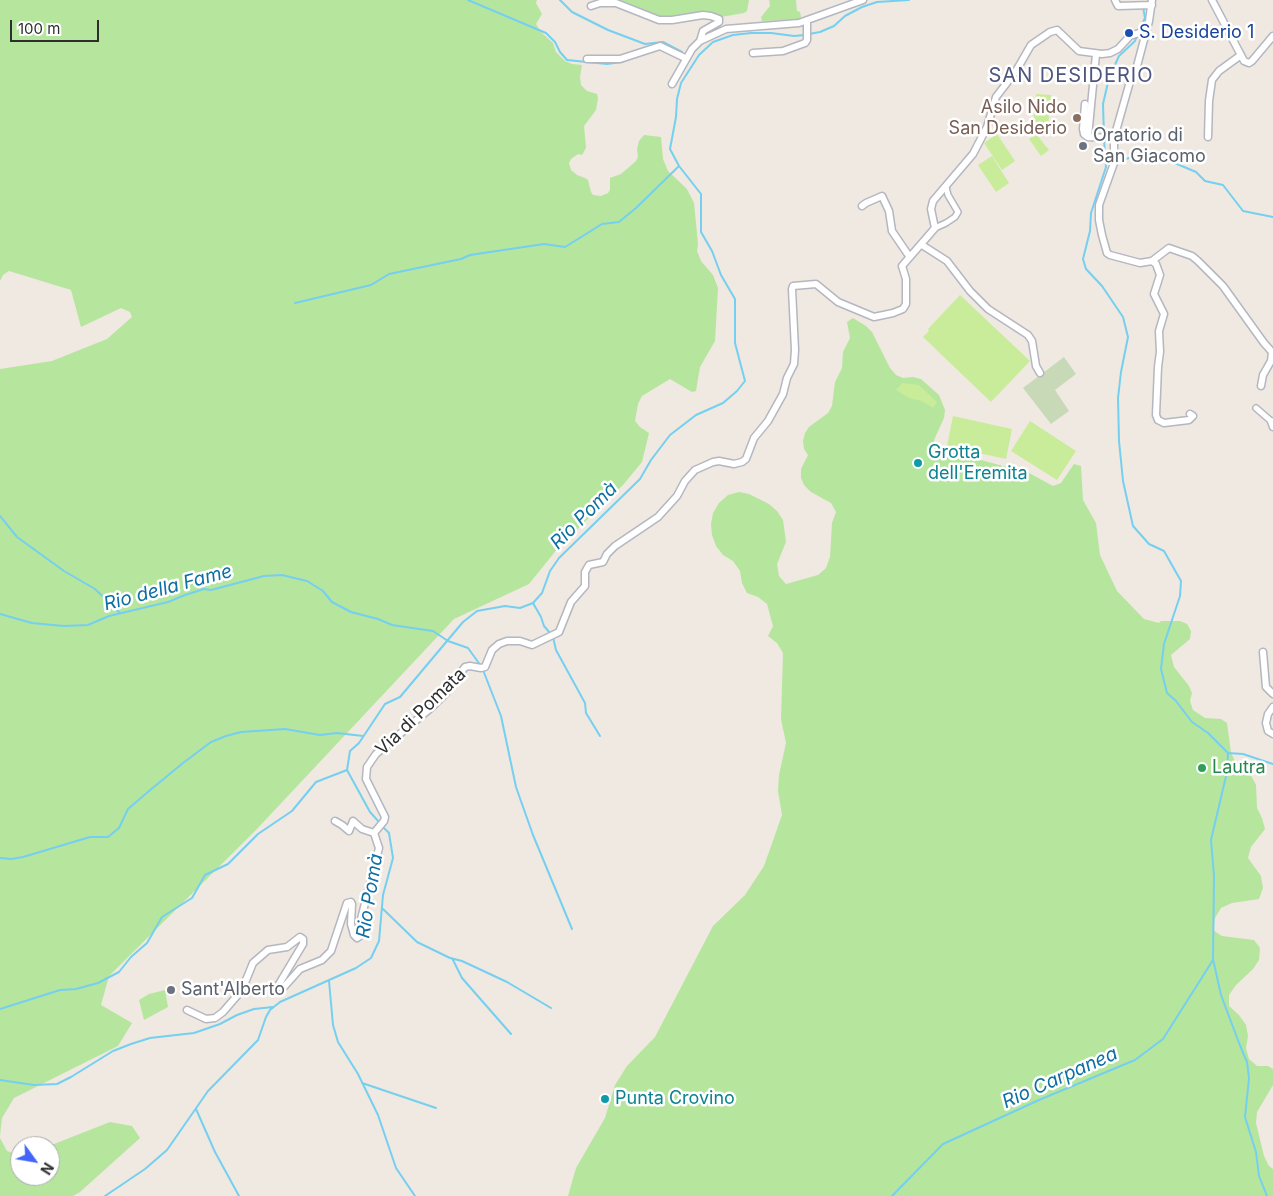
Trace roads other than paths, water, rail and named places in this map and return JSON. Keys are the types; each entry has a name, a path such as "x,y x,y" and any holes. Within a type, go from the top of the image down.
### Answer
{"street":[{"path":"672,84 685,58 700,42 732,27 787,25 863,0"},
{"path":"1115,0 1118,6 1144,3 1137,66 1111,138 1115,161 1098,205 1099,220 1108,254 1140,263 1152,261 1169,248 1193,257 1223,286 1272,352 1271,361 1263,375 1261,386"},
{"path":"1215,1 1244,61 1249,63 1273,36"},
{"path":"591,6 600,3 620,4 645,16 659,20 703,15 719,19 719,22 703,32 700,42"},
{"path":"753,53 785,50 804,44 807,40 807,20"},
{"path":"935,228 931,209 933,201 973,154 987,127 996,97 1011,78 1033,43 1050,32 1057,30 1076,49 1082,52 1106,54 1114,51 1128,37 1141,32"},
{"path":"587,59 620,59 658,46 663,46 685,58"},
{"path":"1088,136 1096,54"},
{"path":"1208,137 1209,101 1212,80 1219,71 1241,56"},
{"path":"1085,104 1082,129 1084,134 1099,138 1111,138"},
{"path":"862,206 882,196 889,211 892,231 909,256 922,245 935,228 950,220 958,212 948,195 946,187"},
{"path":"922,245 947,261 970,291 988,309 1030,337 1036,366 1040,373"},
{"name":"Via di Pomata","path":"376,831 384,822 385,814 366,779 367,767 376,754 445,694 465,667 485,667 492,650 499,644 507,641 520,641 532,645 557,633 561,629 571,602 585,586 585,572 589,565 604,562 607,554 615,546 658,517 678,496 694,470 713,462 719,461 734,464 746,459 754,438 768,421 783,394 787,378 794,364 793,287 798,284 816,284 838,302 877,318 898,311 905,306 906,279 902,266 909,256"},
{"path":"1152,261 1156,264 1160,277 1154,294 1164,314 1159,331 1160,352 1156,415 1158,420 1164,423 1189,420 1193,416 1190,414"},
{"path":"1256,408 1272,424"},
{"path":"1263,652 1266,687 1273,694"},
{"path":"1273,707 1266,722 1268,731 1273,734"},
{"path":"187,1010 206,1019 215,1018 223,1012 242,990 251,967 256,961 268,950 287,947 297,937 301,937 303,944 279,984 283,988 300,969 322,960 331,951 347,903 351,902 352,904 351,924 354,935 357,938 360,936 361,920 379,848 376,831 362,829 352,821 349,831 342,824 335,821"}],"waterway":[{"path":"468,0 546,33 555,42 567,60 607,64 629,59"},
{"path":"560,0 572,12 608,30 645,44 663,42 682,52"},
{"name":"Rio Pomà","path":"809,34 834,26 845,16 862,7 877,2 909,0"},
{"path":"1139,31 1145,18 1143,7"},
{"name":"Rio Pomà","path":"379,822 370,812 347,770 350,751 359,743 385,704 400,697 463,622 477,611 505,606 520,608 533,603 542,593 550,571 559,558 640,479 651,460 670,435 696,415 723,403 745,381 735,343 735,299 721,275 712,251 701,232 701,194 679,166 670,149 676,117 677,99 681,83 699,55 713,42 733,35 751,33 805,35"},
{"path":"1104,136 1103,104 1109,78 1119,56 1135,41 1137,36"},
{"path":"1104,140 1106,167 1091,213 1090,231 1083,259 1086,269 1102,286 1123,317 1128,337 1118,398 1119,441 1123,481 1133,526 1149,544 1164,551 1181,581 1180,596 1164,644 1161,669 1167,693 1176,701 1192,722 1208,733 1228,753 1227,772 1211,840 1214,876 1213,959 1221,995 1247,1062 1249,1078 1245,1117 1256,1152 1259,1176 1267,1196"},
{"path":"1117,161 1142,155 1158,156 1196,172 1205,181 1223,185 1243,211 1273,217"},
{"path":"295,303 371,285 389,274 461,259 470,255 544,244 565,247 602,224 619,222 679,166"},
{"path":"0,516 17,537 64,571 95,589 120,613"},
{"name":"Rio della Fame","path":"0,614 32,623 64,626 88,625 109,616 168,602 204,589 211,590 264,576 282,575 307,581 323,591 332,602 351,612 392,625 433,631 448,641 468,648 481,666"},
{"path":"533,603 544,626 550,633"},
{"path":"553,637 556,650 585,703 586,713 600,736"},
{"path":"483,670 501,716 516,787 533,835 572,929"},
{"path":"0,858 23,857 90,837 108,837 119,828 128,809 149,791 211,742 226,736 241,732 285,729 320,735 337,733 363,736"},
{"path":"1228,753 1243,754 1273,764"},
{"path":"0,1009 60,990 76,989 98,983 119,972 131,957 147,943 162,917 192,898 205,875 228,864 258,834 292,811 316,782 347,770"},
{"name":"Rio Pomà","path":"105,1196 145,1169 167,1150 208,1091 258,1040 270,1010 280,1002 356,968 371,958 379,941 383,895 393,858 389,833 382,826"},
{"path":"383,909 417,942 507,982 551,1008"},
{"path":"452,958 462,978 511,1034"},
{"name":"Rio Carpanea","path":"892,1196 943,1144 1039,1100 1135,1060 1163,1039 1213,960"},
{"path":"329,981 333,1025 338,1042 358,1074 378,1115 396,1168 415,1196"},
{"path":"0,1080 34,1085 57,1084 113,1051 131,1044 150,1038 194,1033 254,1009 273,1007"},
{"path":"362,1083 436,1108"},
{"path":"196,1109 215,1152 239,1196"}],"place":[{"name":"S. Desiderio 1","path":"1129,33"},
{"name":"Asilo Nido San Desiderio","path":"1077,118"},
{"name":"Oratorio di San Giacomo","path":"1083,146"},
{"name":"Grotta dell'Eremita","path":"918,463"},
{"name":"Lautra","path":"1202,768"},
{"name":"Sant'Alberto","path":"171,990"},
{"name":"Punta Crovino","path":"605,1099"}],"district":[{"name":"SAN DESIDERIO","path":"1071,76"}]}
